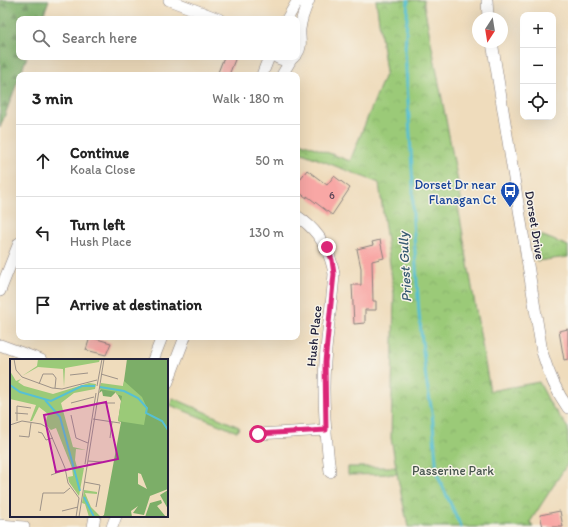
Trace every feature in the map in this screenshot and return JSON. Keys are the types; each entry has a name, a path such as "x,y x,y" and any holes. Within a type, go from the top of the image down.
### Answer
{"street":[{"path":"169,0 211,16"},
{"path":"289,16 298,0"},
{"path":"300,30 309,0"},
{"path":"487,0 488,12"},
{"name":"Dorset Drive","path":"493,48 542,352 550,377 560,397 568,408"},
{"path":"263,72 268,60"},
{"path":"284,72 292,60"},
{"name":"Hush Place","path":"300,219 320,237 327,247 332,260 334,274 325,362 326,430 330,472"},
{"path":"0,291 16,251"},
{"path":"153,359 161,340"},
{"path":"168,381 184,340"},
{"path":"0,344 38,359"},
{"path":"258,434 326,430"},
{"path":"93,527 95,517"},
{"path":"112,527 116,517"},
{"path":"0,525 24,527"}],"green space":[{"path":"0,0 49,0 43,16 16,16 16,60 26,60 21,72 16,72 16,86 0,128"},
{"name":"Passerine Park","path":"376,0 424,0 462,203 458,206 490,391 539,382 551,405 568,428 568,463 530,522 533,527 408,527 391,438 394,294 379,183 300,152 300,142 350,161 386,72"},
{"path":"531,231 568,246 568,257 537,261"},
{"path":"173,398 239,427 237,432 170,405"},
{"path":"348,467 396,467 397,474 348,475"}],"building":[{"path":"223,60 235,60 230,72 218,72"},
{"path":"307,170 327,185 334,176 350,188 332,215 307,196 307,198 300,193 300,179"},
{"path":"380,240 384,258 372,261 373,301 376,301 376,310 365,310 365,323 354,324 352,285 361,285 361,268 357,249 373,245 372,242"},
{"path":"568,329 568,359 564,360 559,331"},
{"path":"89,340 100,340 111,343 106,355 86,350"},
{"path":"560,511 563,527 543,527 540,515"}],"waterway":[{"name":"Priest Gully","path":"408,0 405,51 419,313 426,379 432,412 437,474 461,527"}],"place":[{"name":"Dorset Dr near Flanagan Ct","path":"510,208"}],"route":[{"path":"258,434 326,430 324,380 334,274 332,260 327,247"}]}
